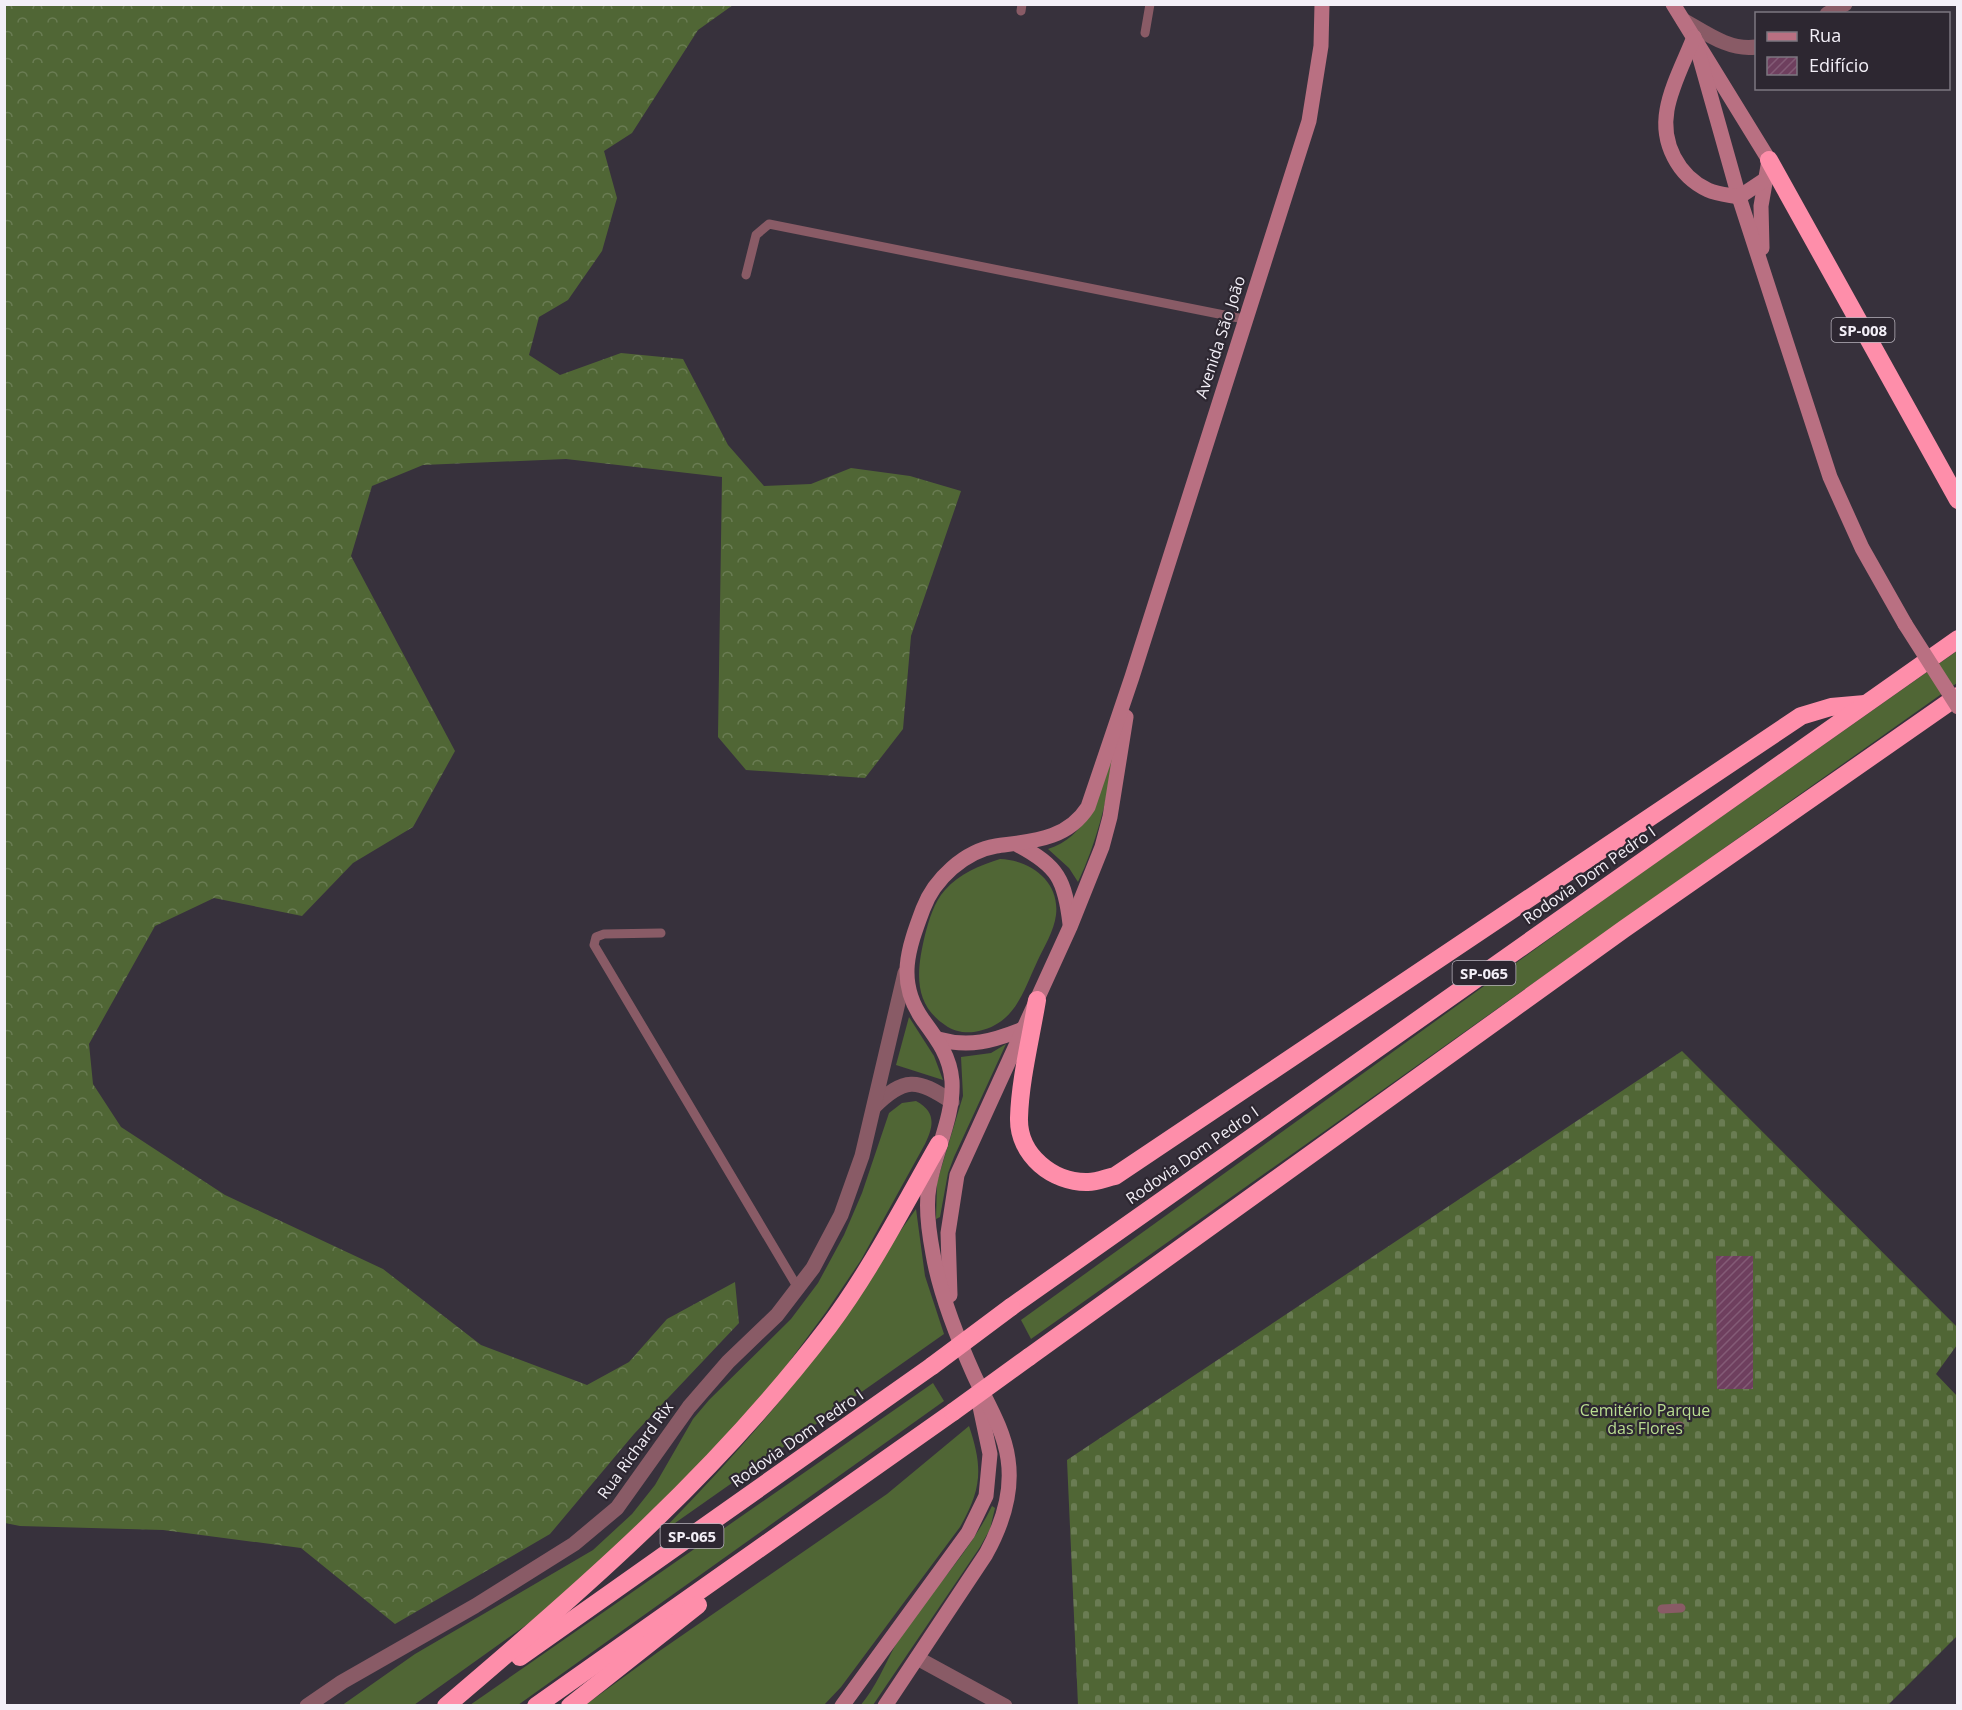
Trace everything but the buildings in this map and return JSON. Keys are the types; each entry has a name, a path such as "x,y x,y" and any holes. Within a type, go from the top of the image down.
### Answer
{"highway":[{"name":"SP-008","path":"1768,160 1958,500"},
{"name":"Rodovia Dom Pedro I","path":"451,1706 932,1366 1011,1307 1958,639"},
{"name":"SP-065","path":"536,1706 953,1412 1624,929 1958,696"},
{"path":"1037,1000 1019,1120 1026,1147 1042,1167 1063,1180 1089,1183 1115,1176 1802,716 1831,707 1867,704"},
{"path":"446,1706 635,1541 707,1470 768,1403 830,1324 886,1238 939,1144"},
{"path":"570,1706 872,1468"}],"main road":[{"name":"Avenida São João","path":"1132,677 1244,319 1309,121 1321,46 1322,4"},
{"name":"SP-008","path":"1673,4 1768,160"},
{"name":"SP-008","path":"1694,37 1739,196 1830,477 1862,548 1905,624 1958,707"},
{"path":"1694,37 1667,108 1665,130 1671,152 1683,171 1710,191 1739,196 1763,181"},
{"path":"1762,269 1763,181 1768,160"},
{"path":"885,1706 997,1534 1009,1484 1008,1457 1001,1432 969,1365 939,1278 928,1220 928,1188 952,1102 950,1068 938,1039 912,1001 905,973 924,907 941,879 954,867 980,851 995,846 1018,845 1054,836 1080,819 1088,807 1132,677"},
{"path":"952,1319 948,1233 957,1175 1070,927 1102,847 1110,817 1132,677"},
{"path":"1018,845 1041,857 1061,879 1066,894 1070,927"},
{"path":"938,1039 957,1045 974,1045 1023,1029"},
{"path":"842,1706 968,1533 986,1496 990,1454 969,1365"}],"street":[{"path":"1831,12 1845,4"},
{"path":"1683,20 1725,43 1743,49 1755,47"},
{"name":"Rua Richard Rix","path":"307,1706 342,1682 476,1606 574,1544 617,1508 689,1407 728,1362 777,1315 813,1269 841,1215 862,1156 905,973"},
{"path":"874,1107 893,1089 911,1083 928,1086 952,1102"},
{"path":"917,1658 1005,1706"}],"lane":[{"path":"1145,33 1150,4"},
{"path":"746,275 756,235 769,224 1244,319"},
{"path":"661,933 604,934 596,937 594,945 798,1288"},
{"path":"1660,1429 1680,1426"},
{"path":"1662,1608 1681,1608"}],"green space":[{"path":"5,4 733,5 698,30 632,133 604,151 617,198 602,251 568,300 539,317 529,355 560,375 621,353 683,359 728,445 764,486 811,484 851,468 910,476 961,491 911,636 903,729 865,778 746,770 718,737 722,477 566,459 423,465 372,486 351,556 455,751 413,827 353,863 302,916 214,898 155,926 89,1044 93,1084 121,1127 225,1195 383,1269 481,1345 587,1385 629,1362 667,1319 735,1282 739,1323 634,1434 550,1534 395,1624 301,1548 163,1530 20,1526 5,1523"},
{"path":"1957,651 1957,683 1031,1339 1021,1320 1620,888"},
{"path":"1121,723 1100,823 1078,882 1069,868 1048,849 1065,841 1079,829 1090,814 1105,778"},
{"path":"1000,859 1022,863 1041,875 1053,892 1056,903 1055,921 1022,995 1009,1014 991,1027 979,1031 957,1031 934,1016 922,996 919,973 925,935 935,906 951,884 970,871"},
{"path":"909,1017 934,1056 943,1080 896,1065"},
{"path":"1006,1044 954,1157 948,1173 940,1217 936,1219 937,1182 963,1096 961,1057 991,1053"},
{"name":"Cemitério Parque das Flores","path":"1682,1051 1957,1327 1957,1345 1936,1374 1957,1396 1957,1636 1888,1705 1078,1705 1067,1460"},
{"path":"916,1101 930,1114 930,1131 925,1144 861,1260 826,1312 752,1412 564,1598 414,1705 341,1706 415,1654 593,1550 632,1514 655,1485 693,1419 709,1400 791,1319 818,1283 844,1235 862,1193 889,1113 902,1103"},
{"path":"916,1209 925,1276 944,1334 658,1535 785,1395 823,1345"},
{"path":"933,1383 944,1401 518,1705 470,1705"},
{"path":"969,1426 977,1454 978,1478 973,1501 960,1527 841,1687 824,1705 584,1706 658,1652 887,1494"},
{"path":"992,1506 995,1508 990,1529 980,1547 873,1705 860,1706 906,1628 970,1543"}]}
